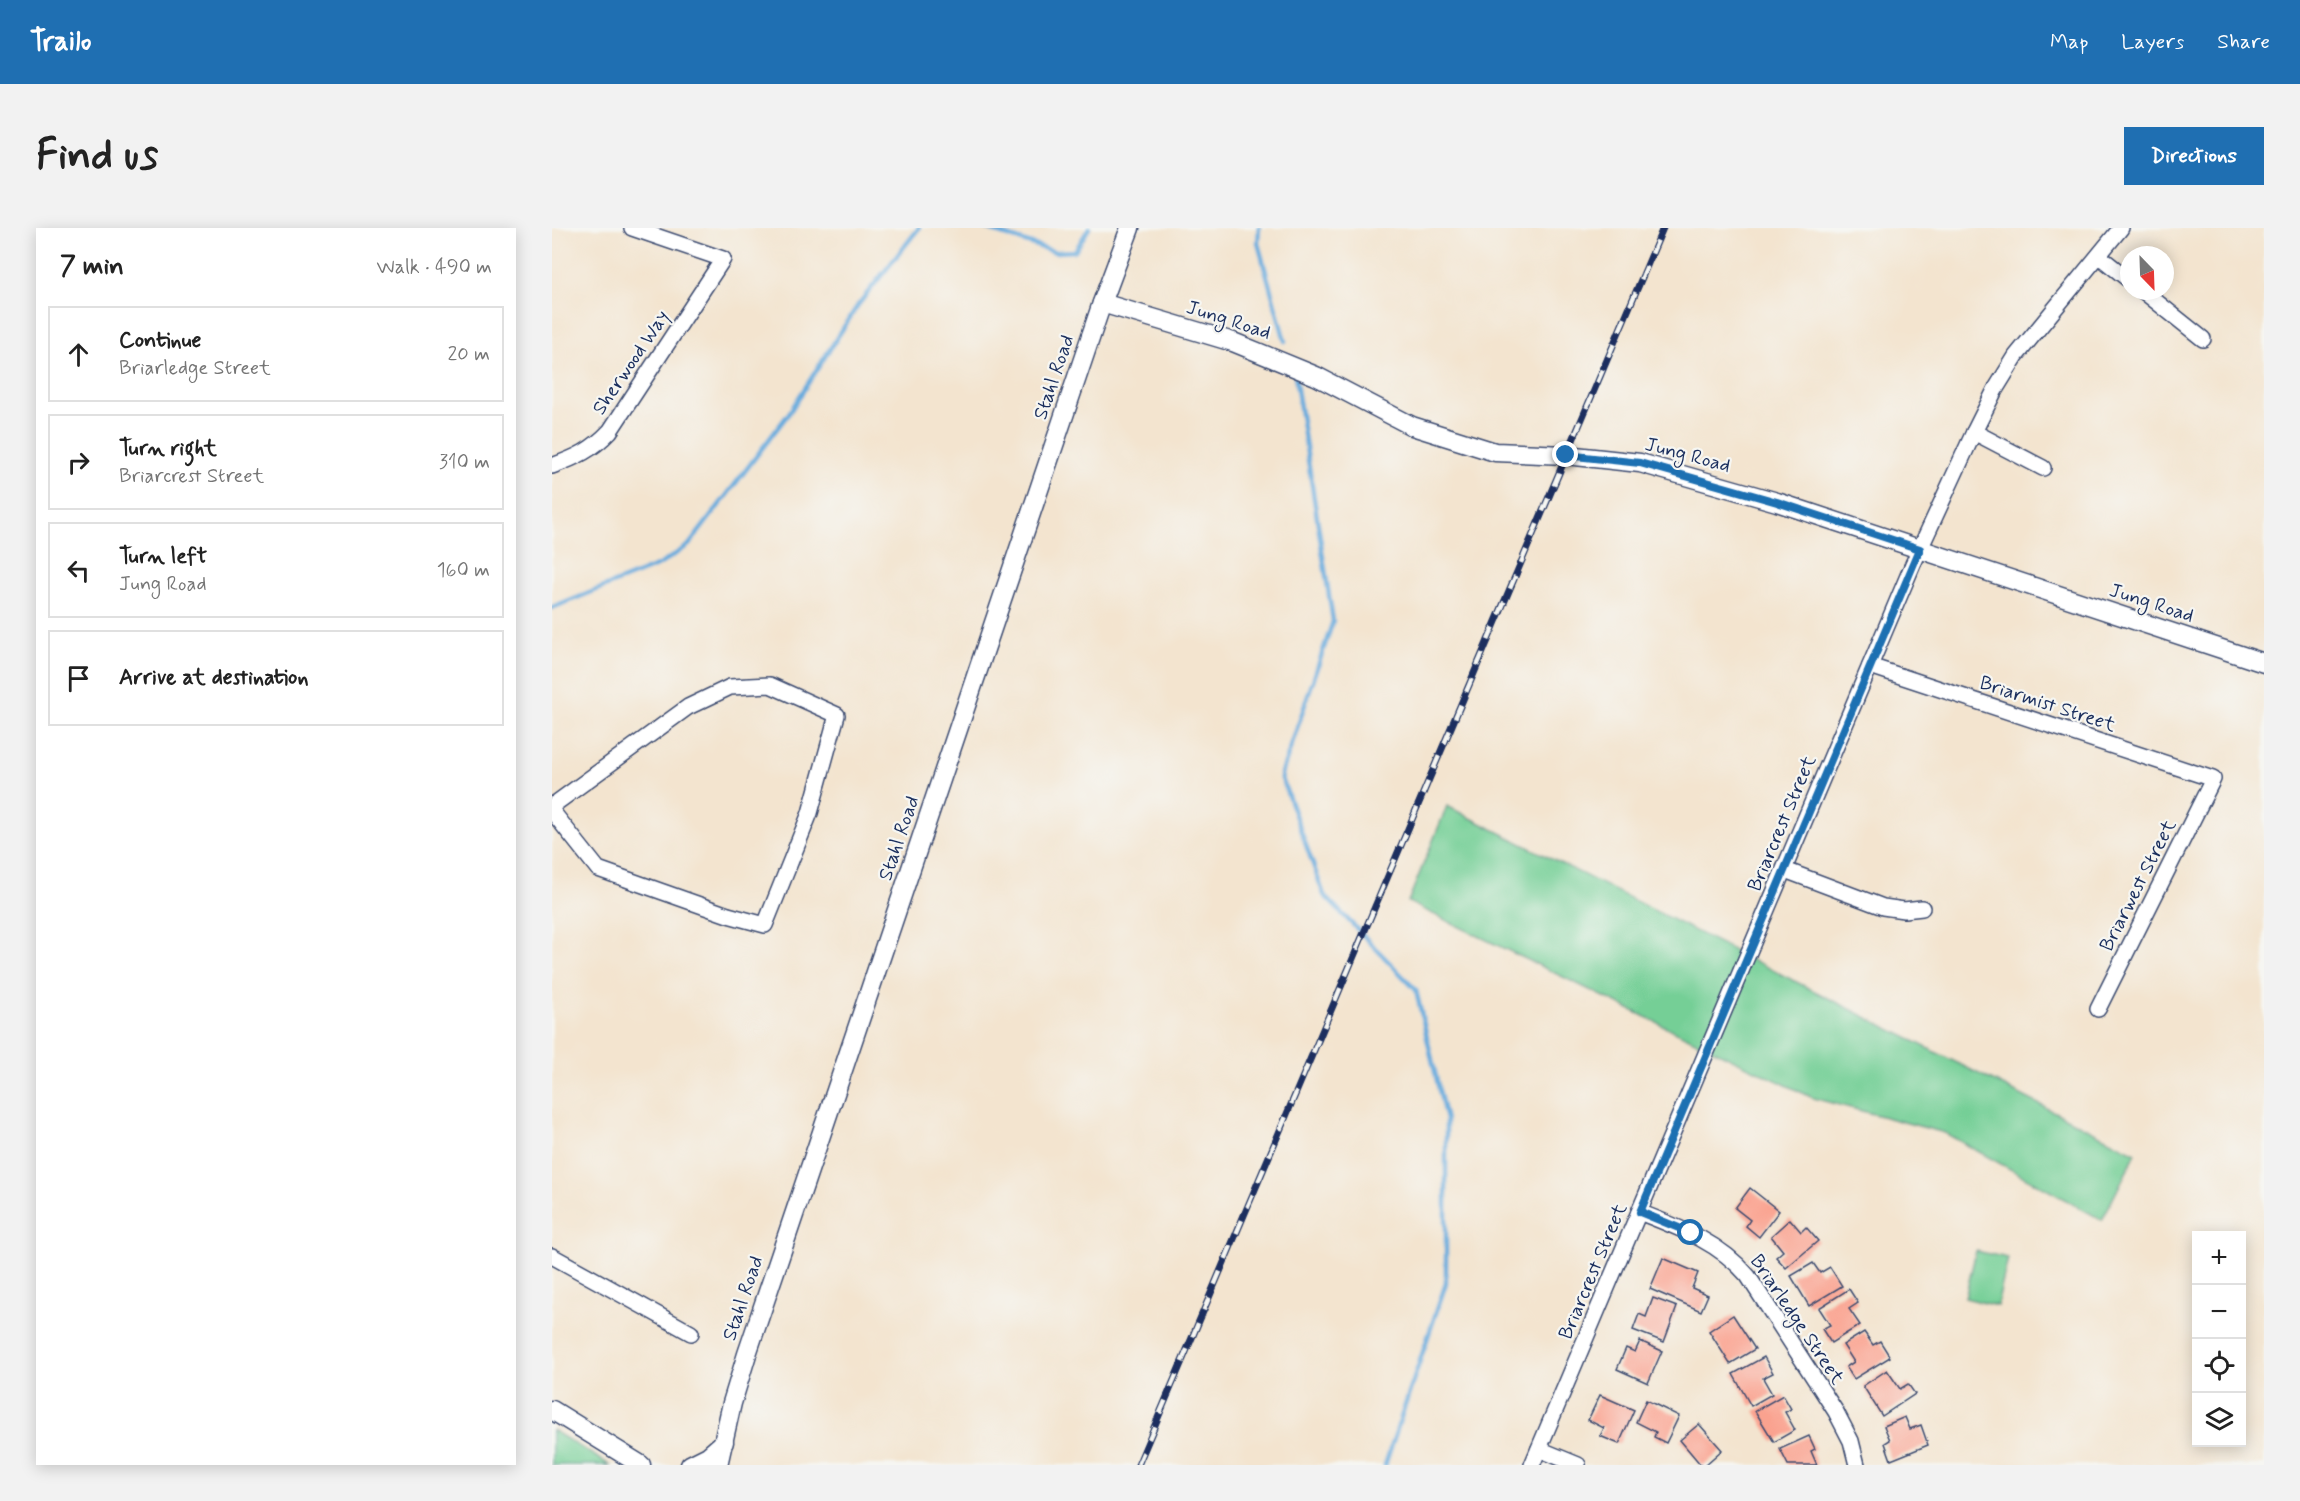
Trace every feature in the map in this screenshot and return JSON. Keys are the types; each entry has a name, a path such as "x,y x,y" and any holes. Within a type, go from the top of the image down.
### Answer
{"street":[{"name":"Sherwood Way","path":"552,466 584,454 610,431 723,259 633,228"},
{"name":"Stahl Road","path":"722,1455 747,1354 1102,303 1130,228"},
{"name":"Briarcrest Street","path":"1532,1465 1920,549 1974,432 1995,390 2016,356 2121,228"},
{"path":"2098,256 2120,273"},
{"path":"2154,300 2203,339"},
{"name":"Jung Road","path":"1102,303 1233,342 1316,376 1413,426 1495,452 1566,455 1640,463 1770,500 2264,663"},
{"path":"1974,432 2043,468"},
{"name":"Briarmist Street","path":"1870,666 2213,779"},
{"path":"552,806 688,707 730,687 770,685 837,716 810,813 765,925 728,915 598,869 552,811"},
{"name":"Briarwest Street","path":"2098,1009 2213,779"},
{"path":"1785,870 1883,907 1904,910 1922,908"},
{"name":"Briarledge Street","path":"1640,1212 1716,1246 1739,1265 1836,1412 1851,1441 1857,1465"},
{"path":"552,1256 691,1333"},
{"path":"552,1410 641,1465"},
{"path":"1539,1449 1578,1465"},
{"path":"690,1465 708,1456 722,1455"}],"green space":[{"path":"1447,806 2136,1153 2102,1220 1945,1133 1813,1098 1408,902"},
{"path":"1976,1251 2008,1258 1997,1306 1965,1298"},
{"path":"552,1430 610,1465 552,1465"}],"building":[{"path":"1750,1188 1779,1211 1759,1237 1746,1226 1750,1220 1735,1208"},
{"path":"1790,1219 1801,1232 1806,1227 1818,1241 1786,1268 1776,1257 1783,1251 1771,1236"},
{"path":"1663,1258 1698,1273 1692,1288 1708,1295 1701,1311 1650,1289"},
{"path":"1813,1263 1820,1273 1830,1267 1842,1286 1809,1306 1791,1276"},
{"path":"1849,1289 1858,1303 1849,1309 1860,1325 1831,1343 1822,1329 1830,1325 1819,1308"},
{"path":"1653,1298 1677,1307 1664,1342 1633,1330 1639,1314 1646,1317"},
{"path":"1733,1315 1755,1349 1730,1364 1709,1331"},
{"path":"1864,1332 1873,1345 1880,1341 1890,1357 1854,1379 1846,1367 1854,1362 1843,1345"},
{"path":"1640,1341 1662,1351 1648,1383 1617,1369 1626,1348 1635,1352"},
{"path":"1764,1357 1773,1373 1763,1378 1772,1394 1751,1406 1733,1374"},
{"path":"1887,1370 1900,1389 1908,1384 1915,1394 1882,1416 1863,1386"},
{"path":"1600,1395 1634,1410 1619,1444 1600,1436 1604,1428 1588,1420"},
{"path":"1783,1395 1791,1409 1785,1412 1795,1430 1774,1442 1755,1411"},
{"path":"1646,1400 1679,1416 1666,1443 1654,1437 1656,1432 1636,1422"},
{"path":"1905,1417 1910,1429 1921,1425 1928,1445 1891,1460 1885,1443 1890,1440 1884,1426"},
{"path":"1699,1424 1722,1450 1705,1465 1701,1465 1680,1440"},
{"path":"1809,1436 1815,1449 1811,1451 1817,1465 1788,1465 1780,1449"}],"waterway":[{"path":"552,608 659,565 689,545 789,413 858,305 919,228"},
{"path":"984,228 1055,252 1075,251 1089,228"},
{"path":"1259,228 1258,243 1285,341"},
{"path":"1295,376 1333,621 1281,776 1324,895 1416,990 1446,1120 1446,1283 1385,1465"}],"railway":[{"path":"1138,1465 1663,228"}],"route":[{"path":"1566,455 1640,463 1777,502 1920,549 1640,1212 1691,1233"}]}
